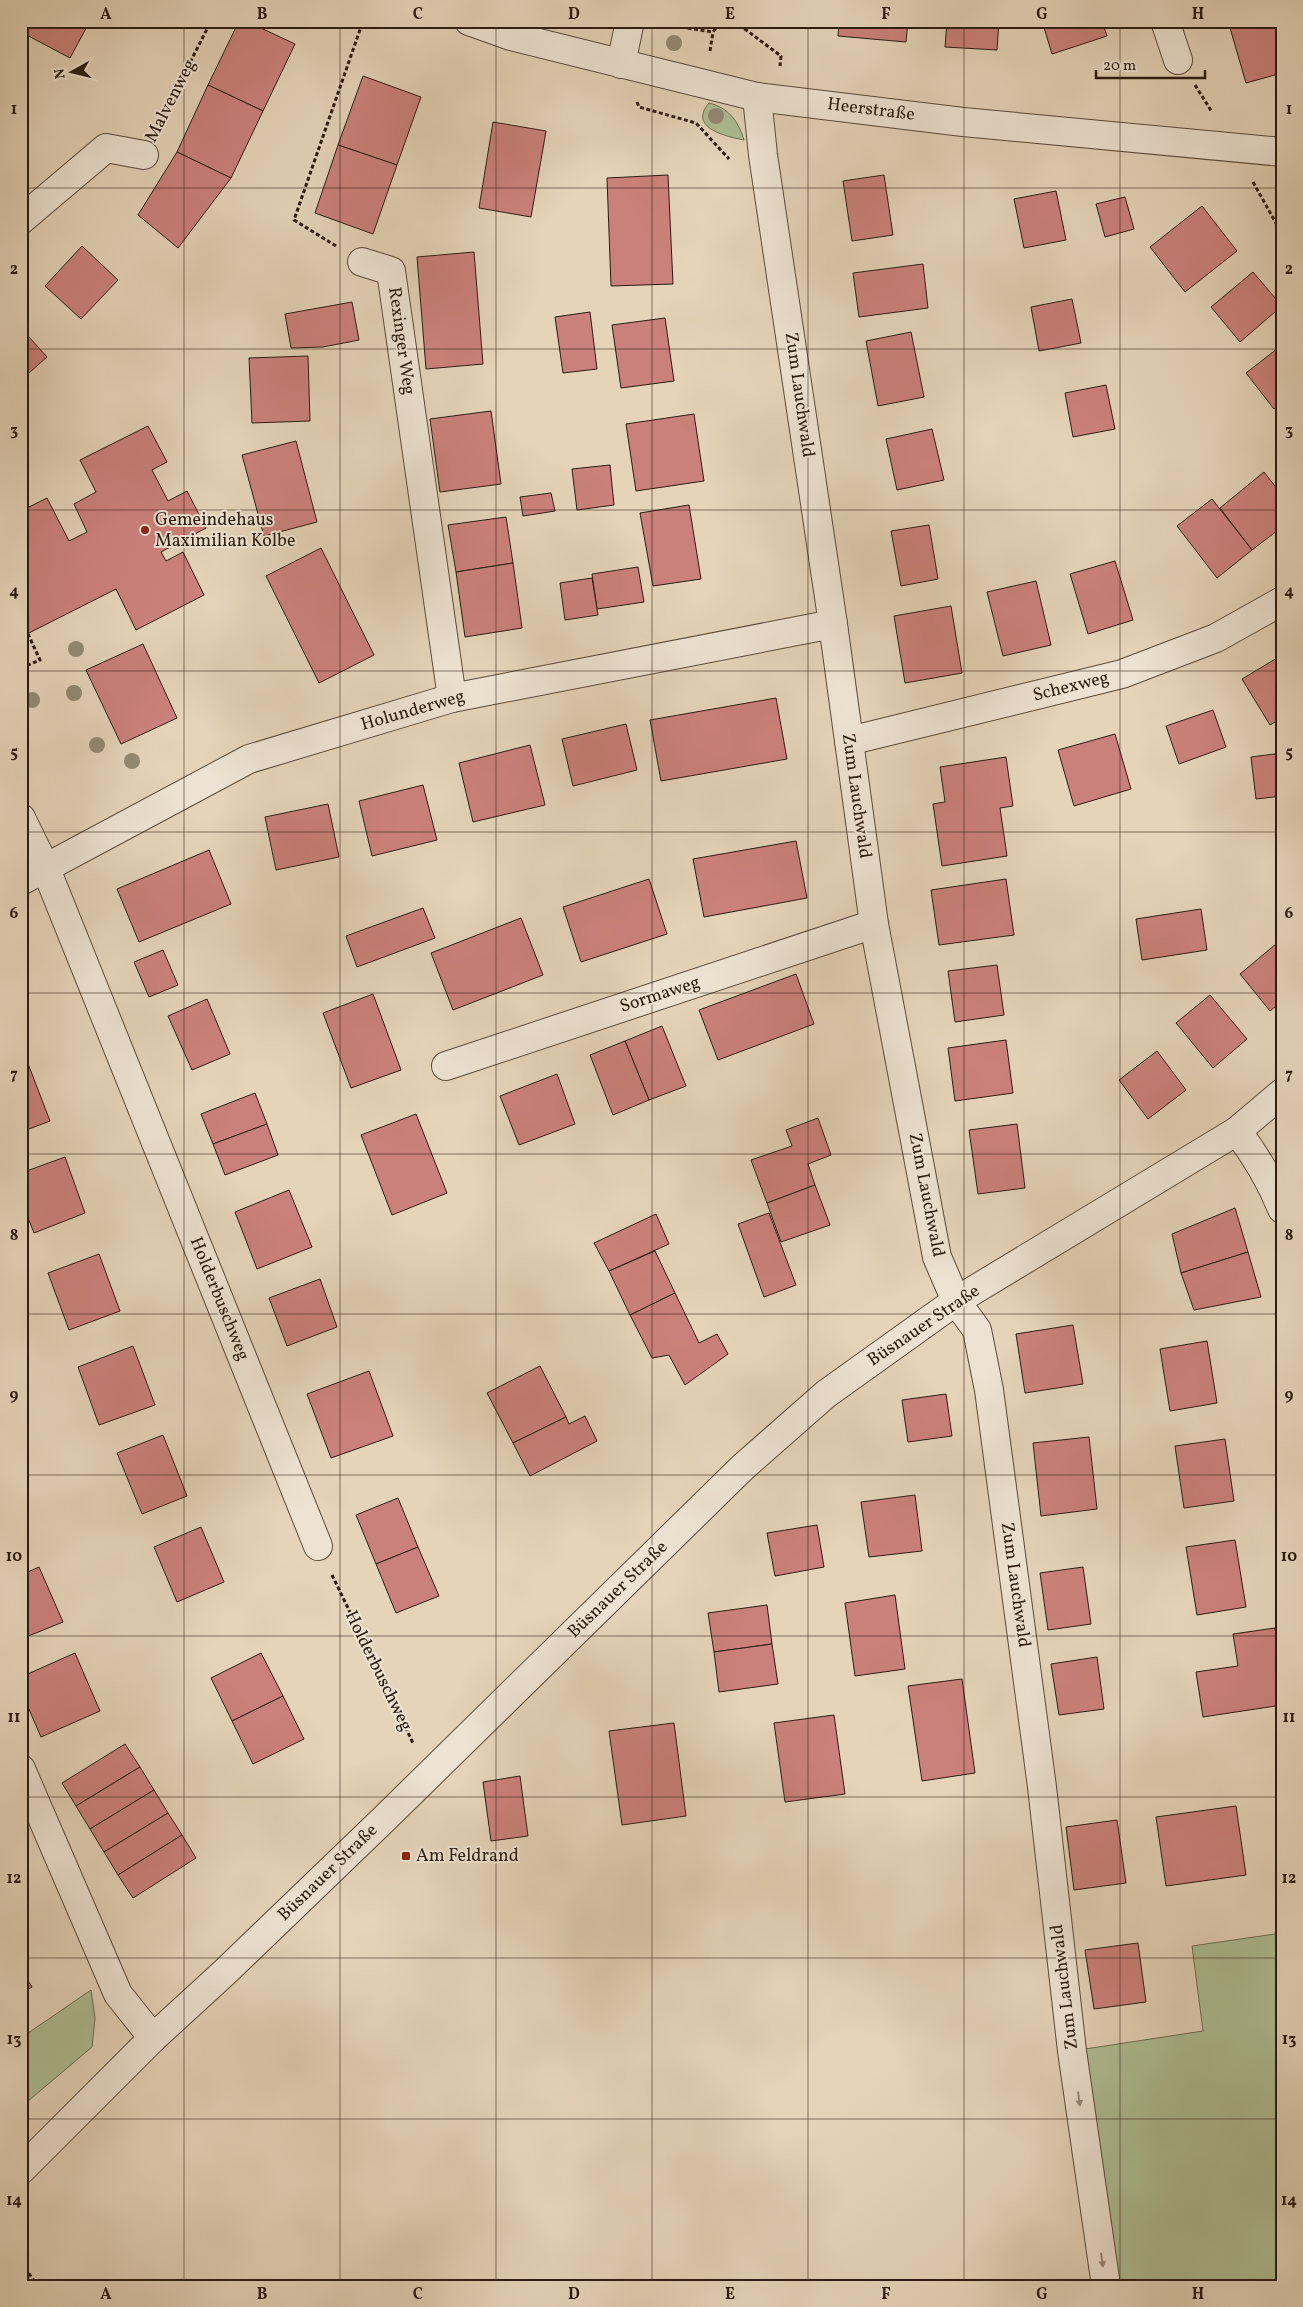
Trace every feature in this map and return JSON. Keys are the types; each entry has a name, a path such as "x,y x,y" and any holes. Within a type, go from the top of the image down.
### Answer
{"street":[{"name":"Heerstraße","path":"469,21 511,36 620,64 768,98 963,122 1282,152"},
{"path":"620,64 630,21"},
{"path":"1165,21 1178,60"},
{"name":"Zum Lauchwald","path":"768,98 763,155 833,624 874,924 937,1257 956,1301 977,1330 989,1390 1042,1787 1072,2051 1106,2286"},
{"name":"Malvenweg","path":"21,220 106,148 144,155"},
{"name":"Rexinger Weg","path":"362,262 391,271 452,698"},
{"name":"Schexweg","path":"849,741 1122,674 1216,638 1282,601"},
{"name":"Holunderweg","path":"21,881 249,759 452,698 833,624"},
{"name":"Holderbuschweg","path":"21,818 46,868 318,1546"},
{"name":"Sormaweg","path":"446,1066 874,924"},
{"name":"Büsnauer Straße","path":"21,2170 153,2038 225,1972 743,1468 826,1394 956,1301 1237,1131 1282,1093"},
{"path":"1237,1131 1258,1158 1271,1181 1282,1209"},
{"path":"21,1769 118,1994 153,2038"}],"path":[{"name":"Malvenweg","path":"144,155 211,21"},
{"path":"362,262 294,220 364,21"},
{"path":"656,23 712,32 720,21"},
{"path":"734,21 781,56 768,98"},
{"path":"1178,60 1234,147 1282,234"},
{"path":"620,64 639,107 696,123 730,160 763,155"},
{"path":"21,668 40,660 28,634"},
{"name":"Holderbuschweg","path":"318,1546 414,1744 433,1771"},
{"path":"21,2263 38,2286"}],"green space":[{"path":"709,103 722,108 732,116 744,140 720,134 706,125 703,119 704,112"},
{"path":"1282,1933 1282,2286 1061,2286 1105,2281 1072,2051 1203,2031 1192,1946"},
{"path":"91,1990 95,2018 92,2047 21,2107 21,2038"}],"building":[{"path":"22,21 90,21 70,58 21,32"},
{"path":"239,21 246,21 295,44 263,111 208,85"},
{"path":"839,21 908,21 906,42 838,36"},
{"path":"947,21 999,21 997,50 945,47"},
{"path":"1042,21 1102,21 1107,36 1052,54"},
{"path":"1228,21 1282,21 1282,73 1246,83"},
{"path":"363,76 421,97 397,165 338,145"},
{"path":"208,85 263,111 231,178 177,152"},
{"path":"493,122 546,131 531,217 479,208"},
{"path":"338,145 397,165 373,234 315,213"},
{"path":"177,152 231,178 178,248 138,215"},
{"path":"668,175 673,284 611,286 607,178"},
{"path":"884,175 893,235 852,241 843,181"},
{"path":"1056,191 1066,240 1024,248 1014,199"},
{"path":"1125,197 1134,229 1105,237 1096,204"},
{"path":"1202,206 1237,251 1185,292 1150,247"},
{"path":"82,246 118,280 81,319 45,286"},
{"path":"474,252 483,364 426,369 417,257"},
{"path":"923,264 928,308 859,317 853,273"},
{"path":"1253,272 1282,306 1240,342 1211,307"},
{"path":"1072,299 1081,343 1039,351 1031,307"},
{"path":"352,302 359,340 323,347 291,348 285,314"},
{"path":"590,312 597,369 563,373 555,317"},
{"path":"665,318 674,381 621,388 612,325"},
{"path":"21,328 47,357 21,380"},
{"path":"911,332 924,397 878,406 866,341"},
{"path":"1282,345 1282,403 1274,409 1246,373"},
{"path":"308,356 310,421 252,423 249,358"},
{"path":"1106,385 1115,429 1073,437 1065,393"},
{"path":"491,411 501,484 440,492 430,419"},
{"path":"694,414 704,481 636,491 626,424"},
{"name":"Gemeindehaus Maximilian Kolbe","path":"148,426 167,462 152,470 168,501 187,491 206,528 161,552 166,561 183,552 204,595 136,630 116,589 21,637 21,511 47,498 69,541 87,532 74,504 96,492 80,460"},
{"path":"932,429 944,480 897,490 886,439"},
{"path":"296,441 317,522 264,536 242,455"},
{"path":"610,465 614,505 577,510 572,469"},
{"path":"1264,472 1282,495 1282,527 1252,550 1220,508"},
{"path":"551,493 555,511 523,516 520,497"},
{"path":"1212,499 1252,550 1217,578 1177,526"},
{"path":"689,505 701,579 653,586 640,513"},
{"path":"506,517 513,563 456,572 448,525"},
{"path":"929,525 938,579 901,586 891,531"},
{"path":"321,548 374,655 319,683 266,576"},
{"path":"1115,561 1133,620 1088,634 1070,574"},
{"path":"513,563 522,628 465,637 456,572"},
{"path":"638,567 644,602 597,609 592,574"},
{"path":"592,578 598,615 565,620 560,583"},
{"path":"1036,581 1051,645 1003,656 987,592"},
{"path":"951,606 962,673 905,683 894,616"},
{"path":"143,644 177,718 121,744 86,670"},
{"path":"1282,655 1282,718 1270,725 1242,679"},
{"path":"776,698 787,759 661,781 650,720"},
{"path":"1213,710 1226,747 1179,764 1166,726"},
{"path":"626,724 637,770 573,786 562,739"},
{"path":"1115,734 1131,789 1074,806 1058,750"},
{"path":"530,745 545,805 473,822 459,763"},
{"path":"1282,753 1282,796 1256,799 1251,757"},
{"path":"1006,757 1013,806 1000,808 1007,856 942,866 933,804 945,802 940,767"},
{"path":"423,785 437,840 372,856 359,801"},
{"path":"328,804 339,857 276,870 265,817"},
{"path":"796,841 807,898 704,917 693,859"},
{"path":"209,850 231,904 139,942 117,889"},
{"path":"649,879 667,934 581,962 563,907"},
{"path":"1006,879 1014,935 939,945 931,890"},
{"path":"423,908 435,938 357,967 346,936"},
{"path":"1201,909 1207,950 1142,960 1136,919"},
{"path":"521,918 543,975 453,1010 431,953"},
{"path":"1276,944 1282,950 1282,1001 1270,1011 1240,974"},
{"path":"163,950 178,985 149,997 134,962"},
{"path":"997,965 1004,1015 955,1022 948,971"},
{"path":"796,974 814,1024 718,1060 699,1010"},
{"path":"373,994 401,1070 351,1088 323,1013"},
{"path":"1210,995 1247,1039 1213,1068 1176,1023"},
{"path":"207,999 230,1054 192,1070 168,1016"},
{"path":"662,1026 686,1086 649,1100 625,1041"},
{"path":"1006,1040 1013,1093 955,1101 948,1048"},
{"path":"625,1041 649,1100 613,1115 590,1055"},
{"path":"1157,1051 1186,1090 1148,1119 1119,1080"},
{"path":"27,1061 50,1121 21,1132 21,1063"},
{"path":"557,1074 575,1124 519,1145 500,1096"},
{"path":"255,1093 267,1124 213,1144 201,1114"},
{"path":"416,1114 447,1193 392,1215 361,1135"},
{"path":"818,1118 831,1155 808,1164 815,1185 767,1203 751,1160 792,1146 786,1130"},
{"path":"267,1124 278,1155 225,1175 213,1144"},
{"path":"1017,1124 1025,1188 978,1194 969,1130"},
{"path":"65,1157 85,1213 34,1233 21,1200 21,1173"},
{"path":"815,1185 830,1225 781,1242 767,1203"},
{"path":"289,1190 312,1247 257,1269 235,1212"},
{"path":"1235,1208 1248,1252 1181,1273 1172,1234"},
{"path":"769,1213 796,1285 764,1297 738,1224"},
{"path":"656,1214 669,1244 609,1271 594,1243"},
{"path":"655,1251 675,1293 630,1315 609,1271"},
{"path":"1248,1252 1261,1297 1194,1310 1181,1273"},
{"path":"99,1254 120,1311 69,1330 48,1273"},
{"path":"320,1279 337,1327 287,1346 269,1298"},
{"path":"675,1293 699,1343 717,1334 728,1354 685,1385 669,1355 652,1358 630,1315"},
{"path":"1073,1325 1083,1384 1025,1393 1016,1334"},
{"path":"1207,1341 1217,1403 1170,1411 1160,1349"},
{"path":"133,1346 155,1405 99,1425 78,1367"},
{"path":"540,1366 566,1417 513,1443 487,1393"},
{"path":"369,1371 393,1436 331,1458 307,1394"},
{"path":"946,1394 952,1436 908,1442 902,1400"},
{"path":"585,1416 597,1441 530,1476 513,1443 566,1417 569,1424"},
{"path":"163,1435 187,1496 142,1514 117,1453"},
{"path":"1089,1437 1097,1509 1041,1516 1033,1443"},
{"path":"1225,1439 1234,1501 1184,1508 1175,1446"},
{"path":"915,1495 922,1551 869,1557 861,1502"},
{"path":"398,1498 418,1547 376,1564 356,1515"},
{"path":"817,1525 824,1567 775,1576 767,1533"},
{"path":"201,1527 224,1582 177,1602 154,1547"},
{"path":"1235,1540 1246,1607 1197,1615 1186,1547"},
{"path":"418,1547 439,1596 396,1613 376,1564"},
{"path":"39,1567 63,1622 21,1639 21,1575"},
{"path":"1083,1567 1091,1624 1048,1630 1040,1573"},
{"path":"895,1595 905,1669 855,1676 845,1603"},
{"path":"767,1605 772,1644 714,1652 708,1613"},
{"path":"1275,1628 1282,1673 1282,1705 1203,1717 1196,1672 1238,1666 1233,1634"},
{"path":"772,1644 778,1684 719,1692 714,1652"},
{"path":"75,1653 100,1711 41,1737 21,1691 21,1677"},
{"path":"261,1653 283,1696 232,1721 211,1678"},
{"path":"1097,1657 1104,1709 1059,1715 1051,1664"},
{"path":"962,1679 975,1773 922,1781 908,1686"},
{"path":"283,1696 304,1739 253,1764 232,1721"},
{"path":"834,1715 845,1794 785,1802 774,1723"},
{"path":"674,1723 686,1816 622,1825 609,1731"},
{"path":"125,1744 140,1767 76,1806 62,1783"},
{"path":"140,1767 154,1790 90,1829 76,1806"},
{"path":"520,1776 528,1836 491,1841 483,1782"},
{"path":"154,1790 168,1813 104,1852 90,1829"},
{"path":"1236,1806 1246,1875 1166,1886 1156,1817"},
{"path":"168,1813 182,1835 118,1875 104,1852"},
{"path":"1117,1820 1126,1883 1074,1890 1066,1827"},
{"path":"182,1835 196,1858 133,1898 118,1875"},
{"path":"1138,1943 1146,2002 1094,2009 1085,1950"},
{"path":"21,1969 32,1987 21,1994"}],"place":[{"name":"Gemeindehaus Maximilian Kolbe","path":"145,530"},
{"name":"Am Feldrand","path":"406,1856"}]}
